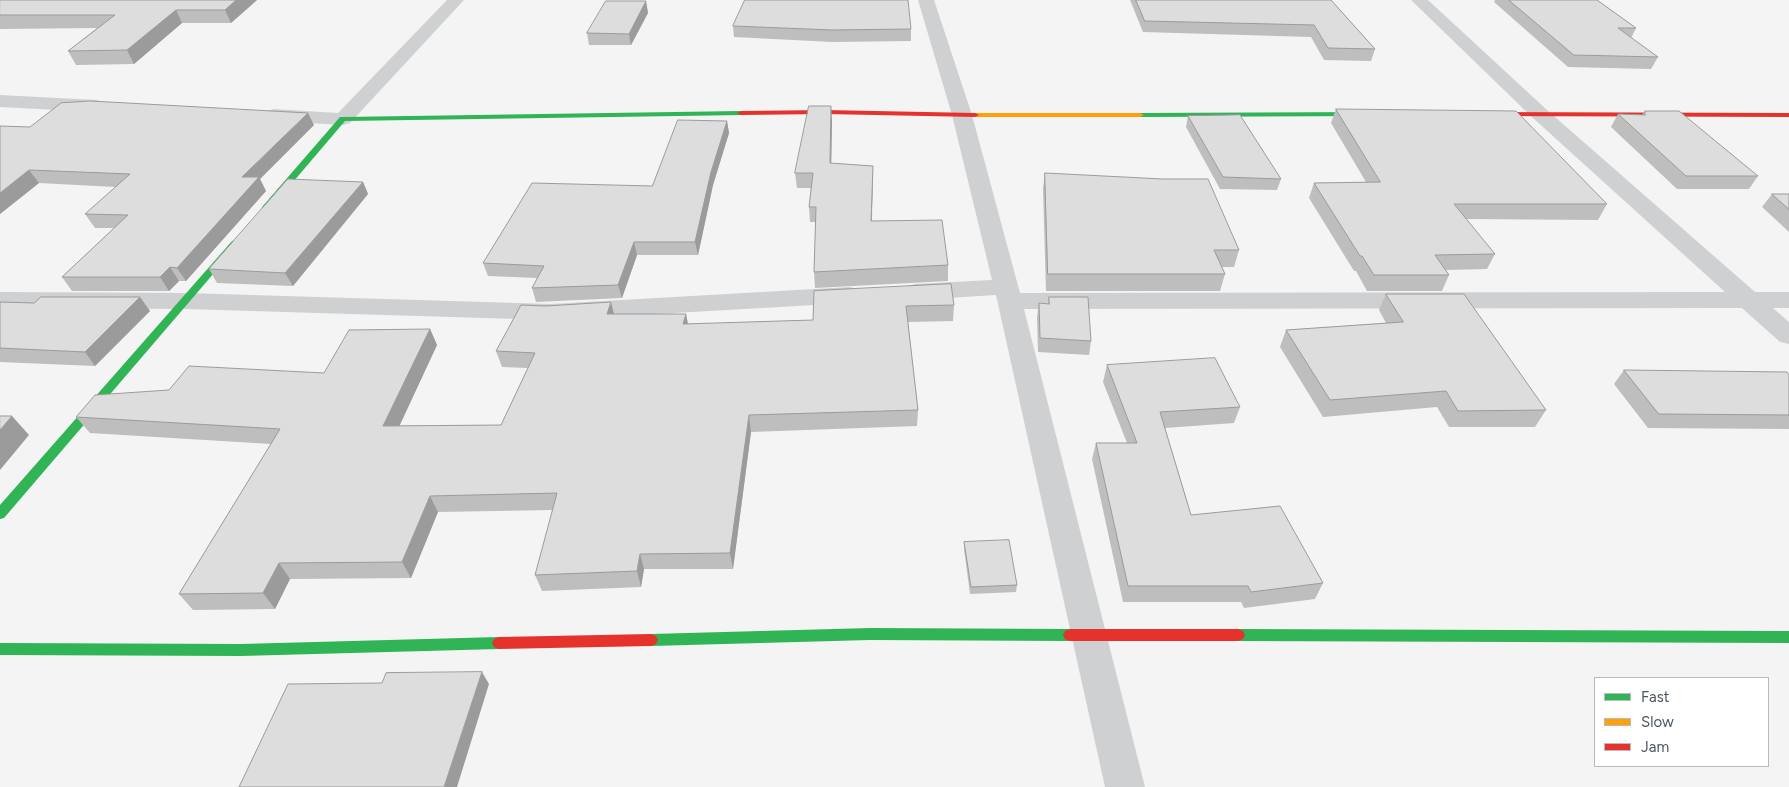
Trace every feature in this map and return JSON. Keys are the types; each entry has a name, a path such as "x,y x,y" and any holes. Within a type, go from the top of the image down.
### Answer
{"street":[{"path":"261,213 343,119 456,0"},
{"path":"926,0 962,115 1008,294 1125,787"},
{"path":"1419,0 1540,114 1789,336"},
{"path":"0,101 118,107"},
{"path":"255,114 343,119 825,112 962,115 1380,114"},
{"path":"1470,114 1789,115"},
{"path":"0,514 242,235"},
{"path":"0,300 186,301 551,312 887,293 1789,300"},
{"path":"0,649 241,650 870,634 1789,637"}],"building":[{"path":"0,0 236,0 225,10 176,10 127,50 68,51 115,15 0,15"},
{"path":"745,0 908,0 911,29 832,30 733,26"},
{"path":"1136,0 1331,0 1375,49 1328,48 1314,25 1145,21"},
{"path":"1509,0 1597,0 1636,28 1618,28 1658,57 1574,55"},
{"path":"606,1 646,1 629,34 587,33"},
{"path":"91,101 308,113 242,177 259,177 177,268 170,267 160,277 62,277 128,215 85,214 130,174 29,170 0,193 0,126 30,127 61,103"},
{"path":"809,106 831,106 830,163 873,166 871,221 942,220 948,265 814,272 816,207 809,207 813,173 795,173"},
{"path":"1336,109 1516,111 1607,204 1454,204 1495,254 1435,255 1449,275 1374,275 1314,183 1380,182"},
{"path":"1645,111 1679,111 1758,176 1686,176 1618,114 1645,115"},
{"path":"1240,115 1281,179 1223,177 1188,116"},
{"path":"678,120 727,121 711,172 695,242 634,242 618,285 532,288 544,266 483,263 532,183 652,186"},
{"path":"1045,173 1163,179 1208,179 1239,250 1214,250 1225,274 1048,274"},
{"path":"288,179 363,182 285,273 209,269"},
{"path":"1772,194 1789,194 1789,209"},
{"path":"951,284 954,305 906,306 918,410 749,415 730,553 640,554 637,571 535,575 557,493 430,496 402,562 279,563 263,593 179,594 280,429 76,417 95,395 169,390 189,366 324,373 349,330 430,329 383,426 501,425 535,353 496,351 521,305 546,306 611,302 607,314 686,314 683,324 813,320 814,291"},
{"path":"1386,294 1464,294 1546,410 1458,411 1446,391 1330,400 1286,330 1403,322"},
{"path":"41,297 140,297 85,352 0,348 0,302 34,303"},
{"path":"1049,297 1088,297 1091,341 1040,338 1039,303 1049,304"},
{"path":"1215,358 1240,407 1160,412 1191,515 1280,506 1323,583 1251,592 1248,586 1128,586 1096,443 1137,443 1107,365"},
{"path":"1624,370 1787,372 1789,375 1789,415 1659,414"},
{"path":"0,416 12,416 0,430"},
{"path":"1009,540 1017,585 971,587 964,542"},
{"path":"482,672 444,787 239,787 288,684 382,683 386,673"}],"traffic: fast":[{"path":"267,207 343,119 741,113"},
{"path":"1140,115 1371,114"},
{"path":"0,514 235,243"},
{"path":"651,640 870,634 1070,635"},
{"path":"1238,635 1789,637"},
{"path":"0,649 241,650 499,643"}],"traffic: slow":[{"path":"975,115 1140,115"}],"traffic: jam":[{"path":"741,113 825,112 975,115"},
{"path":"1481,114 1789,115"},
{"path":"1070,635 1238,635"},
{"path":"499,643 651,640"}]}
